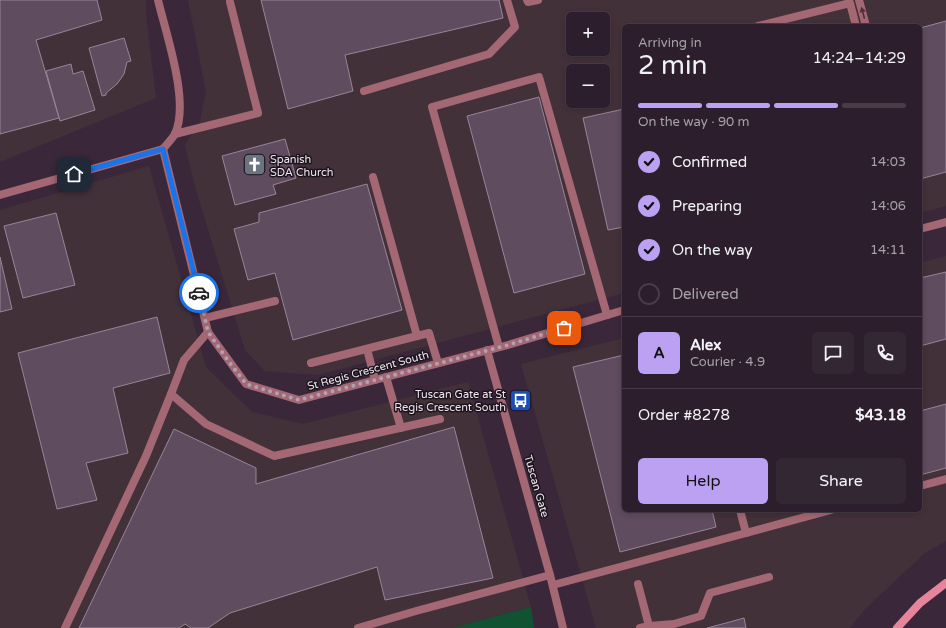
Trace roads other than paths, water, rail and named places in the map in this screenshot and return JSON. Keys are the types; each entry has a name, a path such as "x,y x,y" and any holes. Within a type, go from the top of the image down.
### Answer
{"main road":[{"path":"897,628 920,603 946,583"}],"street":[{"path":"0,195 163,149 174,134 180,111 178,80 158,0"},
{"path":"364,91 489,54 515,27 507,0"},
{"path":"527,0 528,2 538,0"},
{"path":"859,0 865,24"},
{"path":"174,134 258,113 230,2"},
{"path":"766,24 850,3 855,24"},
{"path":"499,347 432,106 540,77 606,315"},
{"name":"St Regis Crescent South","path":"163,149 208,332 246,384 299,400 438,364 622,311"},
{"path":"373,176 417,336"},
{"path":"922,228 946,222"},
{"path":"205,318 275,301"},
{"path":"65,628 146,456 184,360 208,332"},
{"path":"311,363 430,333 438,364"},
{"path":"367,349 375,380"},
{"name":"Tuscan Gate","path":"487,350 553,585 563,628"},
{"path":"386,377 401,428"},
{"path":"171,394 206,424 274,456 440,419"},
{"path":"922,485 946,479"},
{"path":"741,512 746,533"},
{"path":"553,585 824,512"},
{"path":"358,628 550,575"},
{"path":"638,584 644,627 674,624 702,616 710,593 770,577"}],"place":[{"name":"Spanish SDA Church","path":"254,165"},
{"name":"Tuscan Gate at St Regis Crescent South","path":"521,400"}]}
